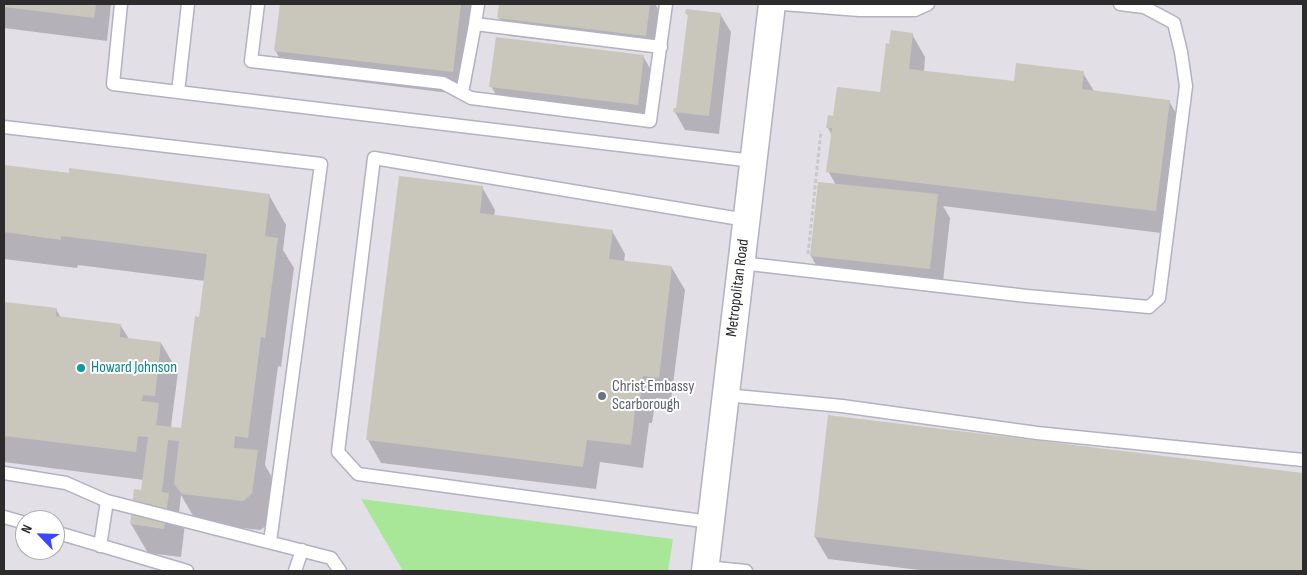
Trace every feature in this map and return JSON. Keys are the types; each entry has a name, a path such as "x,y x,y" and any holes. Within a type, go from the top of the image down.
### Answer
{"street":[{"name":"Metropolitan Road","path":"705,569 772,4"}],"lane":[{"path":"121,4 113,84 754,161"},
{"path":"178,92 188,4"},
{"path":"258,4 251,61 443,83 471,98 650,121 666,4"},
{"path":"462,93 478,4"},
{"path":"783,4 859,10 915,10 928,4"},
{"path":"741,263 1027,296 1149,307 1159,298 1186,86 1174,23 1144,7 1120,4"},
{"path":"475,24 660,46"},
{"path":"4,127 321,164 270,542"},
{"path":"710,522 358,474 338,452 374,158 746,220"},
{"path":"725,395 842,406 1037,434 1303,460"},
{"path":"4,473 66,483 107,501 331,558 340,571"},
{"path":"100,546 107,501"},
{"path":"65,535 187,571"},
{"path":"295,571 302,550"},
{"path":"705,569 746,571"}],"path":[{"path":"806,271 822,130"}],"shaded area":[{"path":"4,4 1303,4 1303,571 4,571"}],"green space":[{"path":"361,499 673,539 668,571 403,571"}],"building":[{"path":"4,4 96,4 94,18 4,7"},
{"path":"280,4 461,4 453,72 274,51"},
{"path":"499,4 650,4 646,36 497,18"},
{"path":"686,9 721,13 709,116 673,112 674,108 676,108 688,14 685,14"},
{"path":"891,30 913,33 909,69 1014,81 1016,63 1084,71 1082,89 1170,100 1156,211 826,172 832,128 826,128 828,115 833,116 837,87 880,92 886,43 889,44"},
{"path":"496,37 644,55 638,105 489,87"},
{"name":"Howard Johnson","path":"4,165 69,173 69,168 270,194 265,236 278,238 265,338 261,337 248,438 235,436 234,448 258,450 252,494 243,501 182,494 174,484 179,441 168,440 162,492 169,493 164,529 130,524 134,489 141,490 148,437 138,436 136,452 4,436 4,302 57,308 56,316 121,324 120,337 161,342 155,396 143,395 142,401 159,403 156,425 181,428 195,316 199,317 207,254 61,236 61,240 4,232"},
{"path":"399,176 483,186 480,213 613,230 609,259 672,266 659,378 643,376 640,401 636,401 631,445 587,440 583,467 366,440"},
{"path":"818,182 938,194 930,269 810,256"},
{"path":"828,415 1303,473 1303,571 1100,571 814,537"}],"place":[{"name":"Howard Johnson","path":"81,368"},
{"name":"Christ Embassy Scarborough","path":"602,396"}]}
